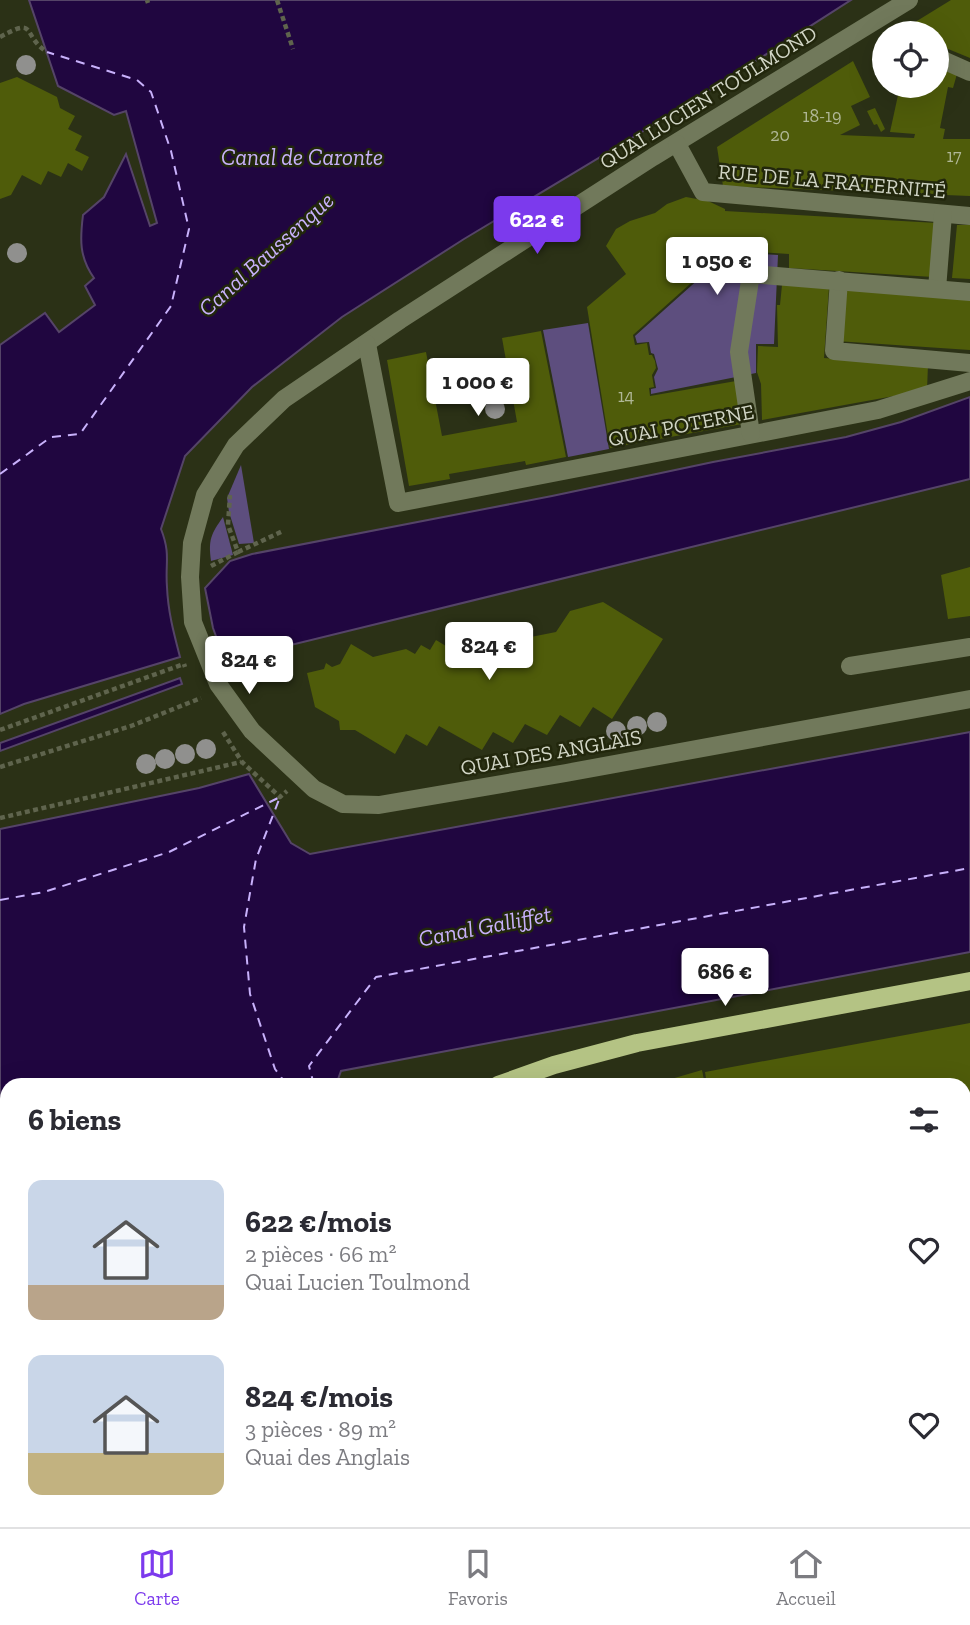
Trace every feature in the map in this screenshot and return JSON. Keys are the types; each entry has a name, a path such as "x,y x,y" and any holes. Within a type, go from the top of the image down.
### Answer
{"main road":[{"path":"518,1078 554,1065 638,1043 970,981"}],"street":[{"name":"QUAI LUCIEN TOULMOND","path":"205,656 193,622 190,577 192,543 205,495 236,445 284,400 677,144 909,0"},
{"path":"866,25 872,28"},
{"path":"949,63 970,72"},
{"name":"RUE DE LA FRATERNITÉ","path":"677,144 703,192 970,216"},
{"path":"937,289 943,214"},
{"path":"751,434 740,352 751,274 970,292"},
{"path":"839,280 834,351 970,363"},
{"name":"QUAI POTERNE","path":"367,344 398,503 878,410 970,381"},
{"path":"850,666 970,647"},
{"name":"QUAI DES ANGLAIS","path":"205,656 218,684 252,731 314,789 343,804 379,805 970,699"}],"path":[{"path":"277,0 293,49"},
{"path":"0,37 18,27 27,27 35,44 47,52"},
{"path":"228,491 231,498 228,525 238,552"},
{"path":"208,568 284,531"},
{"path":"0,730 184,664"},
{"path":"0,767 131,726 201,698"},
{"path":"0,818 242,762"}],"shaded area":[{"path":"729,252 778,255 774,344 756,344 756,373 651,394 651,389 656,388 654,377 658,369 654,354 651,353 649,342 637,343 635,336"},
{"path":"588,323 609,449 568,457 543,330"},
{"path":"241,465 254,543 239,544 229,512 227,498"},
{"path":"223,517 233,555 211,561 211,538"}],"water":[{"name":"Canal de Caronte","path":"29,0 851,0 690,103 464,239 342,317 252,387 185,456 161,529 167,552 169,605 180,657 24,704 0,714 0,345 45,313 59,332 95,305 85,286 94,278 82,248 83,215 104,197 126,154 150,226 157,223 126,111 114,115 58,86"},
{"path":"970,397 970,479 225,661 213,628 205,588 230,561 252,554 846,437 901,422"},
{"path":"180,678 182,684 0,751 0,743"},
{"name":"Canal Galliffet","path":"970,732 970,952 341,1071 338,1078 0,1078 0,829 199,788 249,774 291,843 310,854"}],"building":[{"path":"951,0 970,0 970,58 949,49 949,21 917,21"},
{"path":"853,61 870,97 851,106 860,125 840,135 914,138 915,134 890,132 897,98 946,98 940,128 945,129 943,139 970,139 970,196 723,186 717,147"},
{"path":"949,71 957,74 953,88 949,87"},
{"path":"17,77 57,97 60,108 75,116 68,129 82,136 75,150 89,157 82,171 68,163 61,177 48,171 41,185 22,175 11,195 0,199 0,83"},
{"path":"875,108 885,129 881,132 867,111"},
{"path":"686,197 708,201 725,211 937,223 933,277 789,268 789,254 728,250 633,335 635,345 647,343 649,355 652,355 655,361 656,368 652,375 654,387 649,388 650,396 736,381 742,424 610,448 587,307 626,274 606,246 616,229"},
{"path":"957,225 970,225 970,279 952,278"},
{"path":"782,285 829,287 824,358 928,365 927,390 762,420 761,384 757,372 758,346 778,347 777,305 780,305"},
{"path":"840,287 970,298 970,350 836,341"},
{"path":"541,331 566,457 526,465 525,461 449,474 450,479 409,486 387,360 426,352 442,436 517,422 502,338"},
{"path":"970,567 970,616 948,619 941,575"},
{"path":"603,602 663,639 612,719 593,707 580,727 560,715 547,735 525,724 513,743 493,732 482,750 439,726 427,746 406,734 395,754 355,730 340,730 339,721 315,707 307,673 324,669 326,663 332,667 340,664 351,644 373,657 406,649 415,654 421,645 430,650 436,640 446,646 452,636 462,642 469,632 491,645 556,632 570,611"},
{"path":"970,1023 970,1078 706,1078 705,1072"},
{"path":"702,1070 704,1078 675,1078"}],"ferry route":[{"path":"0,474 51,437 80,434 171,306 189,229 171,151 151,92 137,80 47,52"},
{"path":"0,900 44,892 169,852 280,797 256,859 244,927 250,994 275,1069 282,1078"},
{"path":"312,1078 309,1066 376,977 970,868"}],"water label":[{"name":"Canal Baussenque","path":"266,254"}]}
